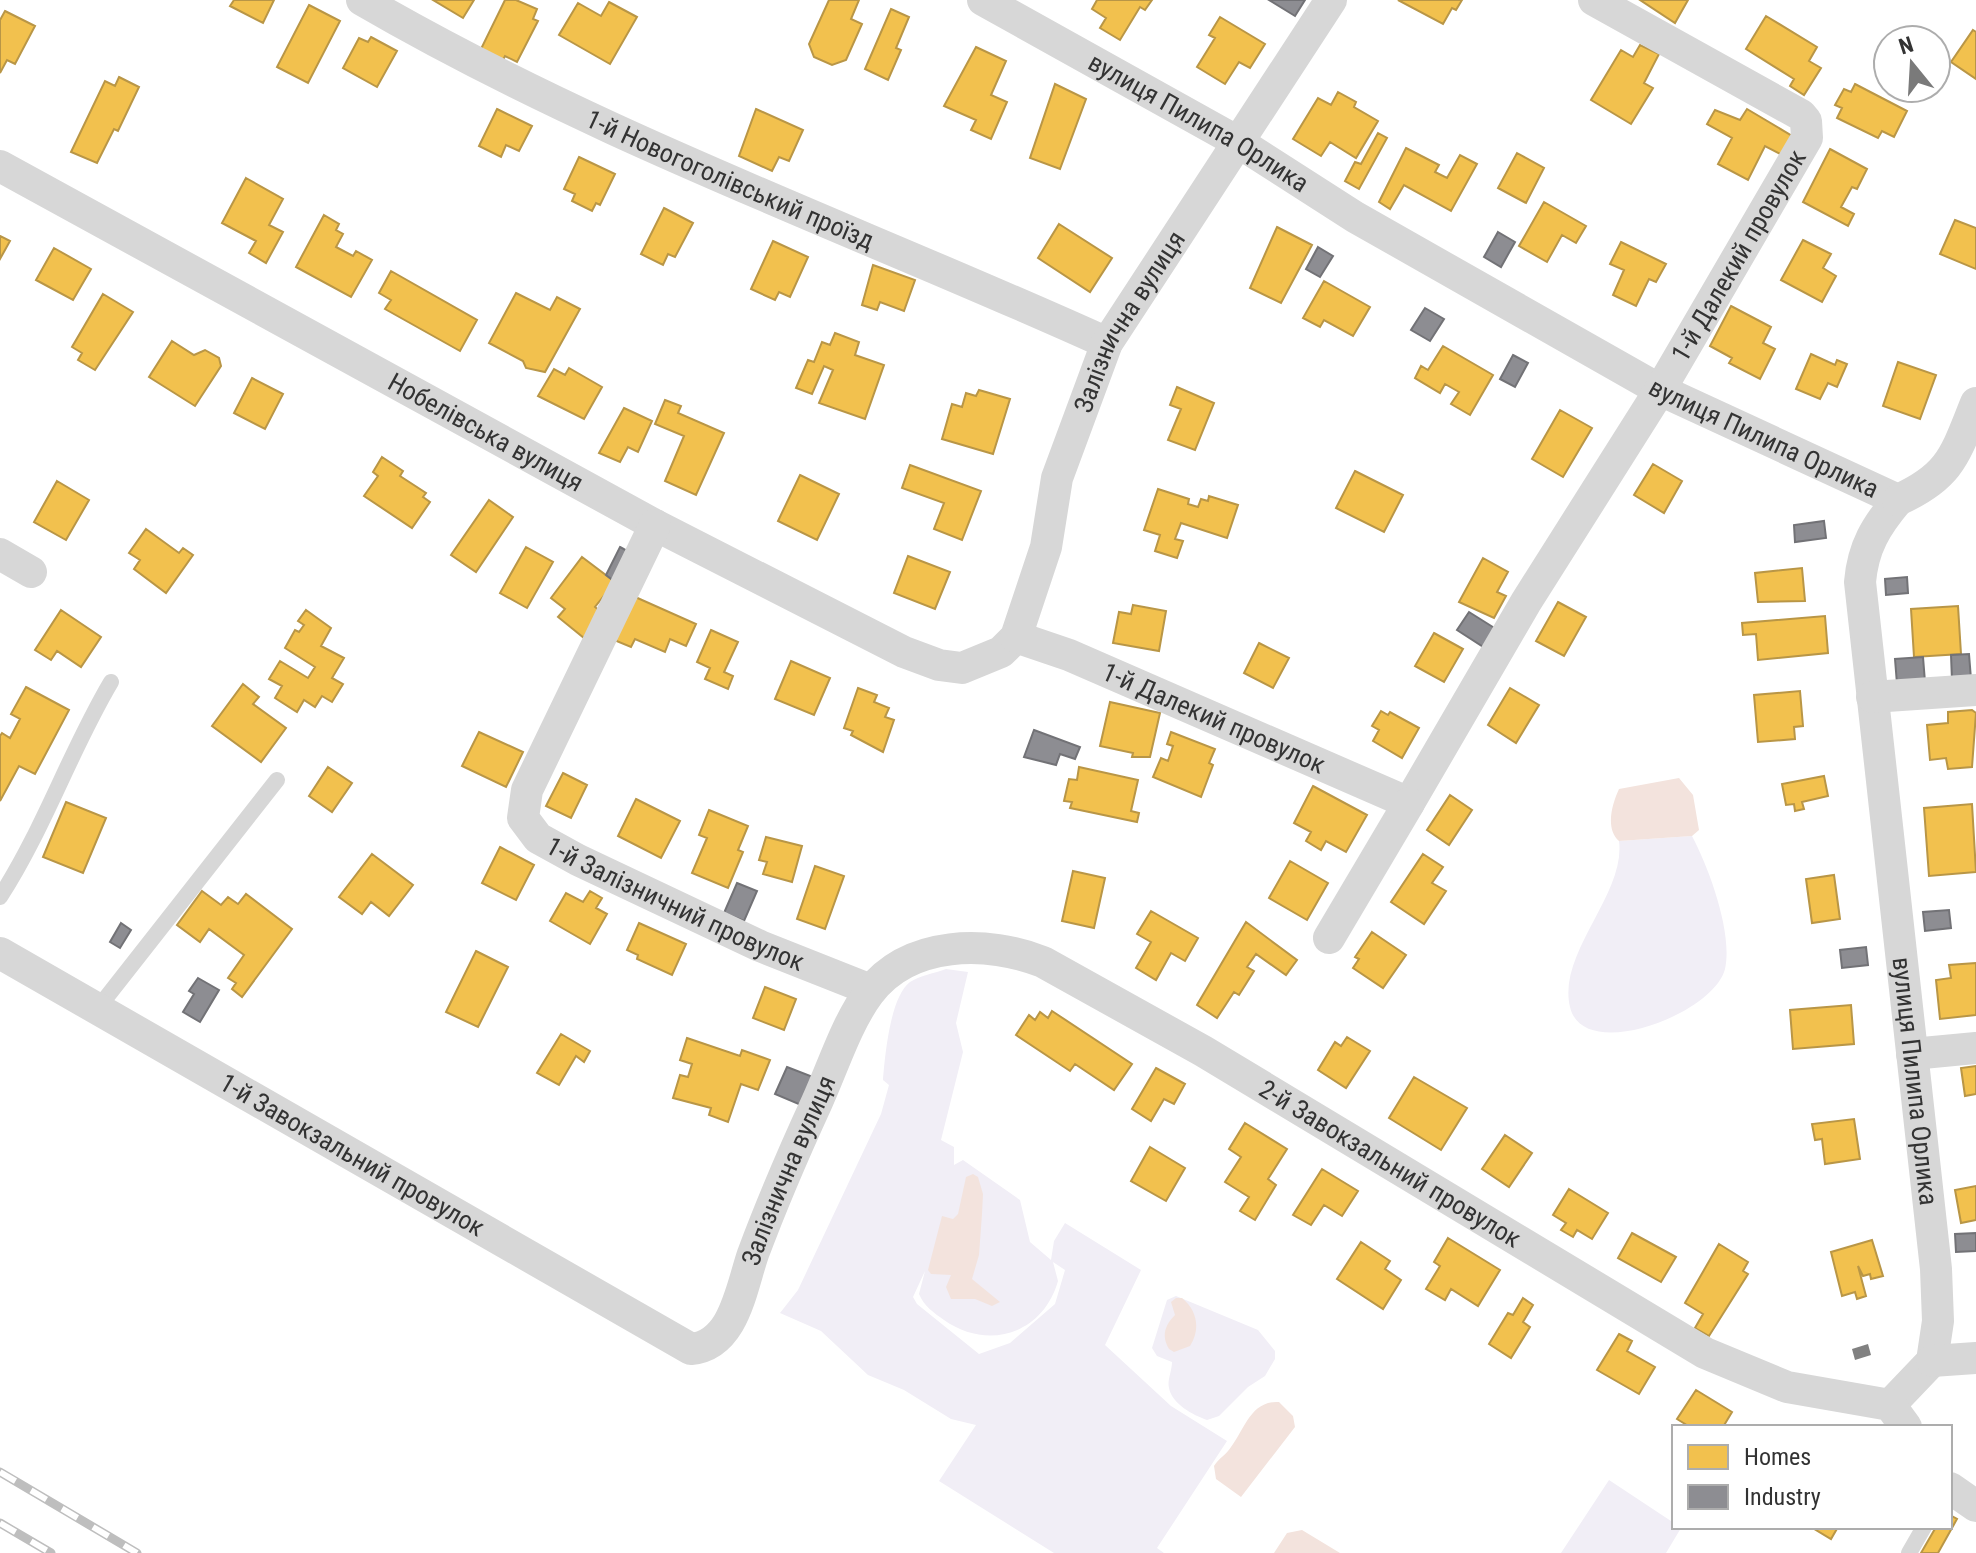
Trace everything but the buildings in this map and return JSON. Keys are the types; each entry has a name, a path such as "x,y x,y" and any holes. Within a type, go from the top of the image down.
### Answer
{"street":[{"name":"1-й Новогоголівський проїзд","path":"362,0 457,55 736,185 936,265 1107,343"},
{"name":"вулиця Пилипа Орлика","path":"983,0 1238,142 1355,217 1660,390 1898,500 1875,527 1862,558 1860,582 1936,1269 1938,1321 1932,1361"},
{"name":"Залізнична вулиця","path":"1016,637 1046,547 1057,478 1107,343 1331,0"},
{"name":"1-й Далекий провулок","path":"1329,938 1526,602 1660,390 1803,148 1808,130 1801,115 1594,0"},
{"name":"Нобелівська вулиця","path":"0,166 655,525 904,652 962,668 983,662 1001,652 1016,637"},
{"path":"1898,500 1923,489 1945,472 1976,403"},
{"name":"1-й Залізничний провулок","path":"655,525 527,790 523,818 538,838 578,860 760,946 871,990"},
{"path":"0,554 31,572"},
{"name":"1-й Далекий провулок","path":"1016,637 1069,655 1409,803"},
{"path":"1872,697 1976,690"},
{"name":"2-й Завокзальний провулок","path":"871,990 893,971 923,955 953,948 1007,951 1043,962 1203,1051 1705,1353 1787,1387 1898,1416"},
{"name":"1-й Завокзальний провулок","path":"0,953 675,1342 691,1349 705,1347"},
{"name":"Залізнична вулиця","path":"705,1347 718,1338 728,1323 758,1241 810,1117 857,1012 871,990"},
{"path":"1912,1054 1976,1048"},
{"path":"1898,1416 1932,1361 1976,1358"},
{"path":"1952,1489 1976,1506"}],"lane":[{"path":"0,897 17,871 82,731 111,682"},
{"path":"98,1008 277,780"},
{"path":"1909,1553 1923,1529"}],"shaded area":[{"path":"1679,778 1693,795 1699,830 1692,836 1619,841 1611,823 1619,789"},
{"path":"1692,836 1712,883 1726,938 1725,969 1716,986 1675,1016 1648,1026 1622,1032 1598,1031 1580,1024 1570,1007 1569,987 1573,966 1612,882 1619,841"},
{"path":"946,969 968,972 956,1023 963,1052 941,1140 954,1147 954,1165 963,1160 1020,1200 1030,1242 1051,1260 1054,1241 1065,1223 1141,1270 1105,1345 1171,1406 1227,1441 1157,1548 1164,1553 1054,1553 939,1481 976,1425 951,1419 904,1390 868,1375 821,1331 780,1313 798,1290 881,1114 889,1085 883,1080 887,1042 898,1000 910,982","holes":["1053,1262 1065,1270 1055,1304 1010,1343 979,1354 917,1304 913,1297 925,1271 919,1294 930,1309 944,1320 978,1334 1012,1332 1027,1325 1051,1299 1058,1281"]},
{"path":"973,1174 978,1177 983,1194 979,1255 972,1279 1000,1302 992,1306 975,1299 951,1299 946,1287 951,1275 931,1274 928,1270 942,1216 953,1219 958,1214 966,1177"},
{"path":"1176,1296 1258,1330 1275,1351 1275,1359 1265,1376 1248,1387 1219,1416 1207,1420 1174,1399 1169,1385 1172,1362 1157,1356 1152,1348 1167,1300"},
{"path":"1182,1298 1191,1308 1196,1320 1196,1333 1190,1346 1174,1352 1169,1349 1165,1335 1175,1315 1171,1302"},
{"path":"1279,1402 1293,1416 1295,1427 1241,1497 1216,1479 1214,1466 1229,1450 1255,1411 1269,1403"},
{"path":"1609,1480 1672,1522 1672,1529 1680,1529 1666,1553 1561,1553"},
{"path":"1302,1530 1340,1553 1274,1553 1287,1533"}],"railway":[{"path":"0,1472 137,1553"},
{"path":"0,1523 51,1553"}]}
